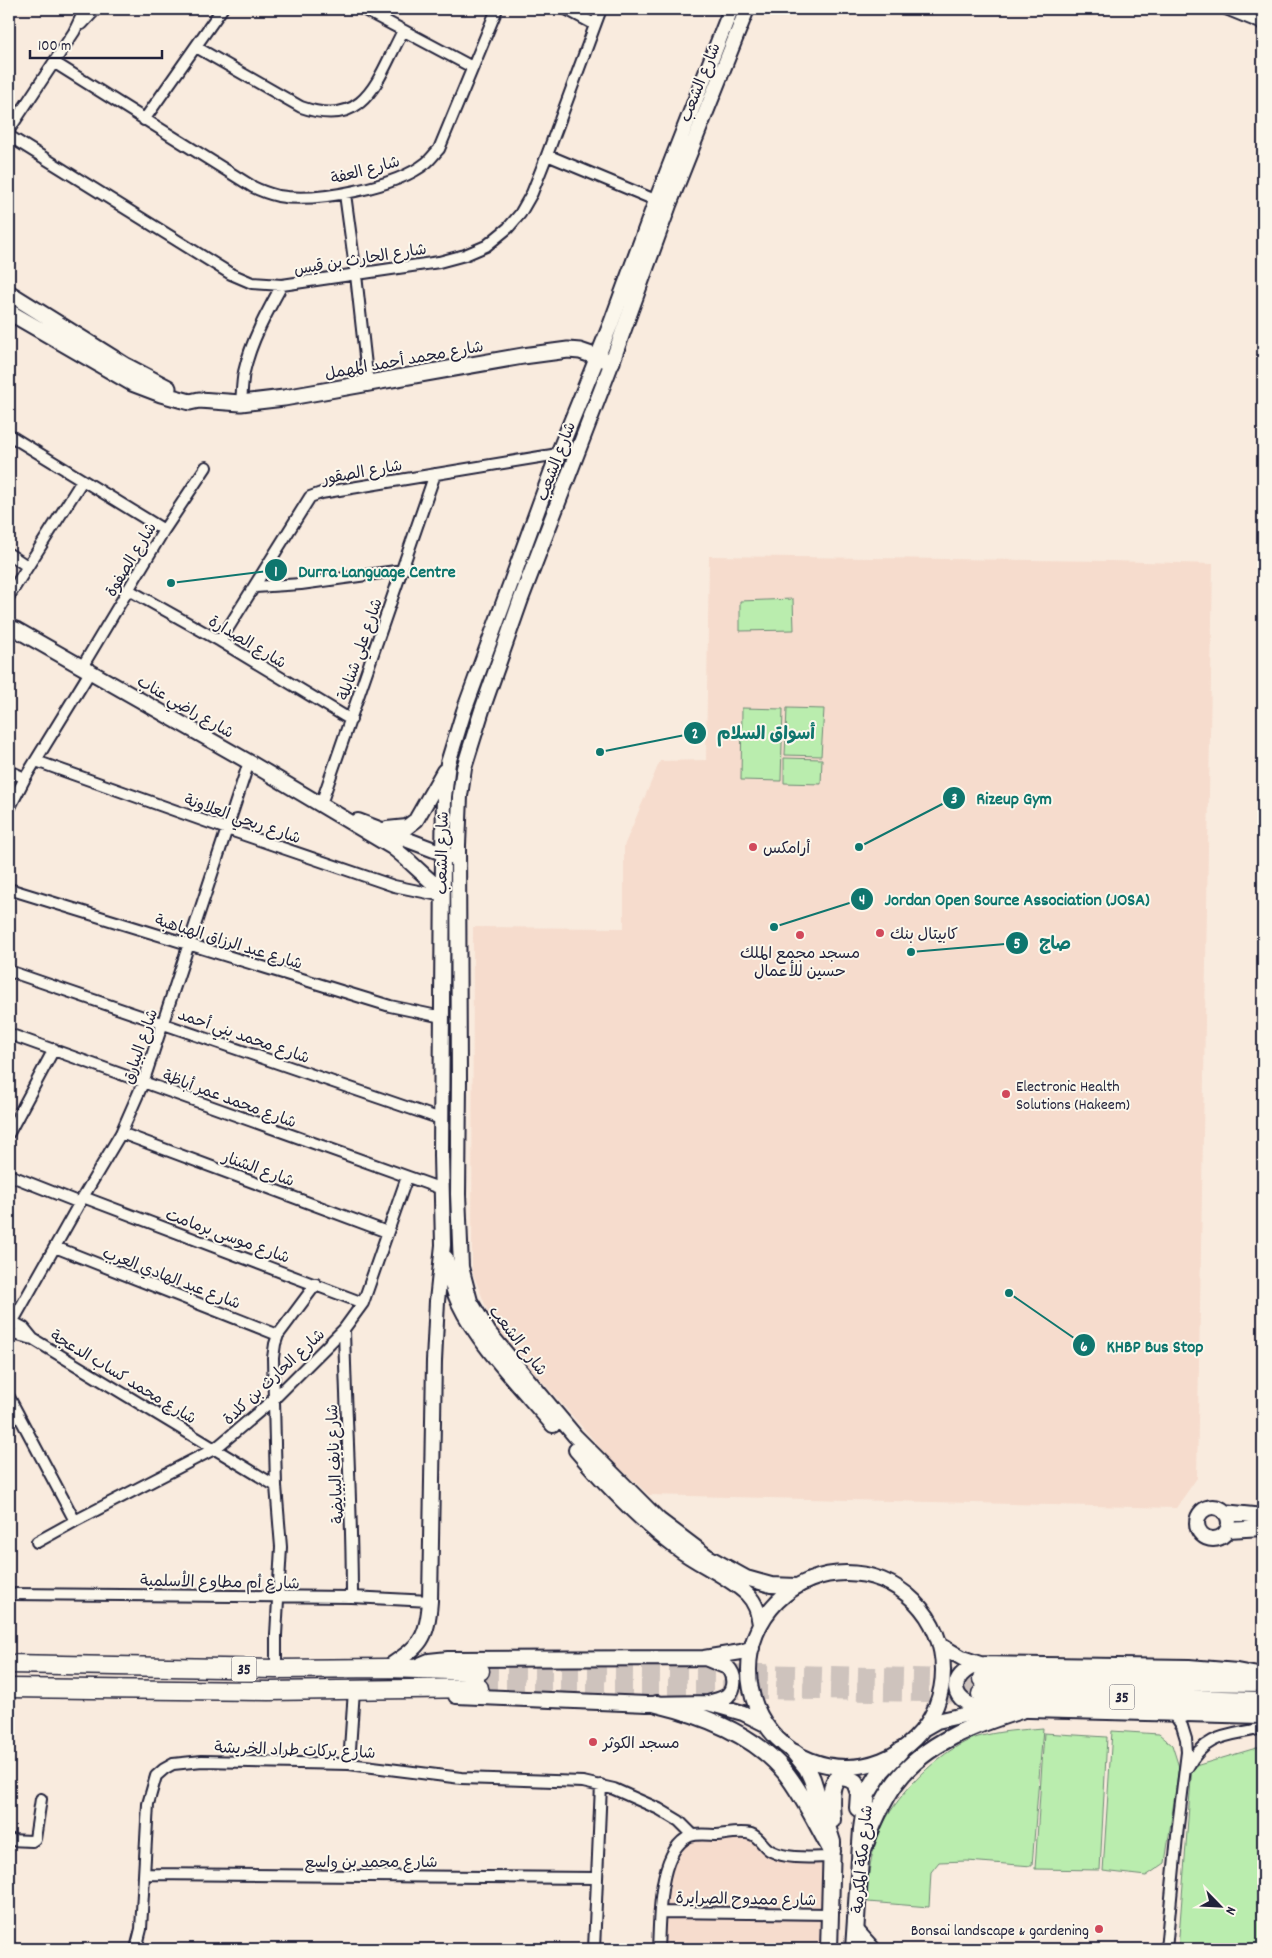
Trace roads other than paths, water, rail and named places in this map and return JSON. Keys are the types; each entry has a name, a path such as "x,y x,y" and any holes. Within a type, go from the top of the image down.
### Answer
{"highway":[{"name":"35","path":"9,1664 276,1664 480,1671"},
{"name":"35","path":"981,1679 1263,1682"},
{"name":"35","path":"981,1679 1263,1701"},
{"name":"35","path":"9,1688 354,1690 479,1688"},
{"path":"1177,1714 1197,1708 1263,1707"}],"main road":[{"name":"شارع محمد أحمد المهمل","path":"9,293 141,375 199,400"},
{"name":"شارع محمد أحمد المهمل","path":"9,312 132,383 186,401 242,403 368,384 548,352 574,350 598,356 612,362"},
{"path":"657,1704 687,1711 727,1729 750,1742 776,1762 795,1786 832,1850"},
{"path":"861,1855 882,1804 897,1781 918,1760 943,1741 972,1727 1021,1710"},
{"name":"شارع مكة المكرمة","path":"854,1949 857,1891 867,1794 881,1771 900,1751"},
{"name":"شارع مكة المكرمة","path":"795,1753 812,1778 832,1850 829,1949"},
{"path":"832,1850 832,1785 838,1779 848,1779 855,1782 859,1793 857,1891"}],"street":[{"path":"9,130 55,63 74,32 85,9"},
{"path":"74,32 96,9"},
{"path":"144,120 222,9"},
{"path":"362,9 472,67"},
{"name":"شارع العفة","path":"55,63 253,187 278,196 293,198 345,194 401,177 426,162 439,149 453,120 472,67 497,9"},
{"path":"566,9 594,24"},
{"name":"شارع الحارث بن قيس","path":"9,136 231,274 252,283 282,285 440,262 465,255 486,246 508,228 520,214 532,193 548,155 600,9"},
{"name":"شارع الشعب","path":"731,9 662,203 612,362 521,599 464,768 460,796 458,858 458,1175 461,1267 470,1301 488,1333 575,1436 630,1492 666,1526 708,1557 746,1578 771,1585 797,1586"},
{"name":"شارع الشعب","path":"387,1668 418,1645 424,1637 427,1631 430,1601 434,1361 437,1301 443,1245 443,854 444,797 448,763 464,712 558,454 628,280 747,9"},
{"path":"1226,9 1263,24"},
{"path":"1240,9 1263,18"},
{"path":"196,47 301,107 315,112 338,113 359,106 370,93 403,32"},
{"path":"548,155 662,203"},
{"path":"345,194 368,384"},
{"path":"242,403 244,372 249,356 261,325 282,285"},
{"path":"9,435 164,530"},
{"name":"شارع الصقور","path":"220,641 255,587 275,550 310,497 320,493 558,454"},
{"name":"شارع الصفوة","path":"9,809 129,590 164,530 206,467"},
{"name":"شارع علي شنابلة","path":"321,804 435,474"},
{"path":"9,596 82,481"},
{"path":"9,554 27,566"},
{"path":"255,587 301,584 403,570"},
{"name":"شارع الصدارة","path":"129,590 220,641 350,720"},
{"name":"شارع راضي عناب","path":"9,627 86,669 345,818 405,856 443,894"},
{"name":"شارع ربحي العلاونة","path":"36,761 394,886 443,894"},
{"name":"شارع البيارق","path":"11,1321 121,1133 143,1083 249,762"},
{"path":"382,829 407,827 416,820 448,763"},
{"path":"9,771 26,778"},
{"name":"شارع راضي عناب","path":"345,818 360,821 443,854 458,858"},
{"name":"شارع عبد الرزاق الهباهبة","path":"9,889 390,1006 442,1017"},
{"name":"شارع محمد بني أحمد","path":"9,971 442,1119"},
{"name":"شارع محمد عمر أباظة","path":"9,1034 442,1189"},
{"path":"9,1134 54,1050"},
{"path":"442,1079 445,1084 450,1086 456,1085 459,1080"},
{"name":"شارع الشنار","path":"121,1133 387,1232"},
{"name":"شارع موسى برمامت","path":"9,1175 363,1302"},
{"name":"شارع الحارث بن كلدة","path":"37,1542 75,1520 216,1448 274,1399 344,1329 363,1302 407,1177"},
{"name":"شارع الشعب","path":"443,1245 452,1284 468,1321 523,1390 590,1466 655,1530 690,1558 734,1583 749,1596 758,1612 760,1624"},
{"name":"شارع عبد الهادي العرب","path":"55,1247 278,1335"},
{"path":"276,1664 281,1547 276,1486 273,1358 278,1335 296,1314 316,1284"},
{"name":"شارع محمد كساب الدعجة","path":"11,1321 24,1328 33,1339"},
{"name":"شارع نايف البيايضة","path":"344,1329 345,1395 352,1517 352,1598"},
{"name":"شارع محمد كساب الدعجة","path":"9,1333 33,1339 276,1486"},
{"path":"9,1397 75,1520"},
{"path":"1216,1507 1224,1512 1229,1520 1228,1530 1221,1537 1211,1538 1202,1534 1198,1526 1200,1516 1206,1509 1216,1507"},
{"path":"1224,1512 1263,1516"},
{"path":"1228,1530 1263,1528"},
{"path":"411,1689 442,1695 657,1704 708,1703 743,1713 763,1722 770,1730 782,1743 795,1753 812,1761 829,1766 848,1767 866,1765 884,1760 900,1751 923,1729 934,1710 941,1689 943,1674 940,1645 933,1625 918,1605 900,1588 873,1576 844,1572 816,1578 789,1591 774,1605 760,1624 752,1648 749,1670 751,1691 758,1712 770,1730"},
{"name":"شارع أم مطاوع الأسلمية","path":"9,1594 352,1598 430,1601"},
{"path":"940,1645 962,1658 981,1679"},
{"path":"411,1668 429,1661 448,1659 704,1658 741,1652 752,1648"},
{"path":"704,1658 727,1667 731,1670 733,1679 733,1686 727,1695 708,1703"},
{"path":"991,1710 969,1705 958,1696 956,1687 960,1674 964,1670 981,1679 1189,1667 1237,1671 1263,1676"},
{"path":"350,1764 354,1690"},
{"path":"923,1729 937,1722 991,1710 1123,1711 1263,1716"},
{"path":"1166,1949 1185,1775 1186,1739 1177,1714"},
{"path":"1185,1775 1197,1751 1212,1740 1263,1728"},
{"name":"شارع بركات طراد الخريشة","path":"140,1946 148,1804 156,1776 173,1764 202,1761 350,1764 461,1778 583,1782 614,1789 659,1809 679,1822 693,1835"},
{"path":"594,1949 600,1785"},
{"path":"9,1840 32,1841 36,1836 41,1799"},
{"path":"693,1835 747,1833 756,1837 770,1851 795,1857 832,1850"},
{"name":"شارع ممدوح الصرايرة","path":"658,1949 664,1875 668,1862 681,1841 693,1835"},
{"name":"شارع محمد بن واسع","path":"145,1874 596,1878"},
{"name":"شارع ممدوح الصرايرة","path":"661,1912 831,1914"},
{"path":"855,1929 873,1949"}],"tunnel":[{"path":"480,1671 761,1673 982,1679"},
{"path":"479,1688 715,1689 981,1694"}],"place":[{"name":"Durra Language Centre","path":"171,583"},
{"name":"أسواق السلام","path":"600,752"},
{"name":"أرامكس","path":"753,847"},
{"name":"Rizeup Gym","path":"859,847"},
{"name":"Jordan Open Source Association (JOSA)","path":"774,927"},
{"name":"كابيتال بنك","path":"880,933"},
{"name":"مسجد مجمع الملك حسين للأعمال","path":"800,935"},
{"name":"صاج","path":"911,952"},
{"name":"Electronic Health Solutions (Hakeem)","path":"1006,1094"},
{"name":"KHBP Bus Stop","path":"1009,1293"},
{"name":"مسجد الكوثر","path":"593,1742"},
{"name":"Bonsai landscape & gardening","path":"1099,1929"}]}
